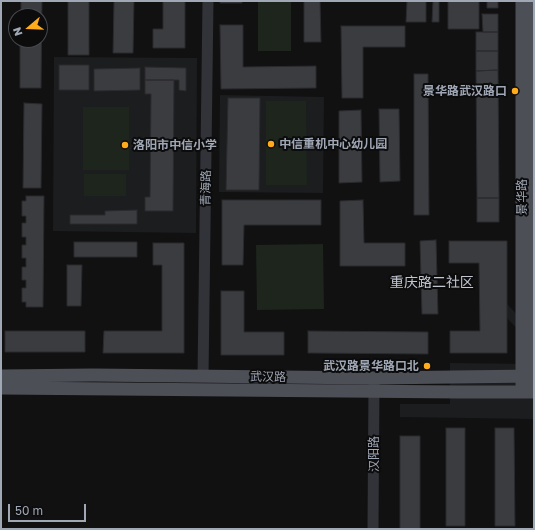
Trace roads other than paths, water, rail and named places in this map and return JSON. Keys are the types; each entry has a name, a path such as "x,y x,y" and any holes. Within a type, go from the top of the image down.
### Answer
{"main road":[{"name":"景华路","path":"522,1 530,392"},
{"name":"景华路","path":"529,376 533,121 532,1"},
{"name":"武汉路","path":"1,376 93,375 374,378 529,376"},
{"name":"武汉路","path":"1,388 530,392"}],"street":[{"name":"青海路","path":"203,376 208,1"},
{"name":"汉阳路","path":"373,529 374,378"}],"place":[{"name":"景华路武汉路口","path":"515,91"},
{"name":"中信重机中心幼儿园","path":"271,144"},
{"name":"洛阳市中信小学","path":"125,145"},
{"name":"武汉路景华路口北","path":"427,366"}],"district":[{"name":"重庆路二社区","path":"432,283"}]}
